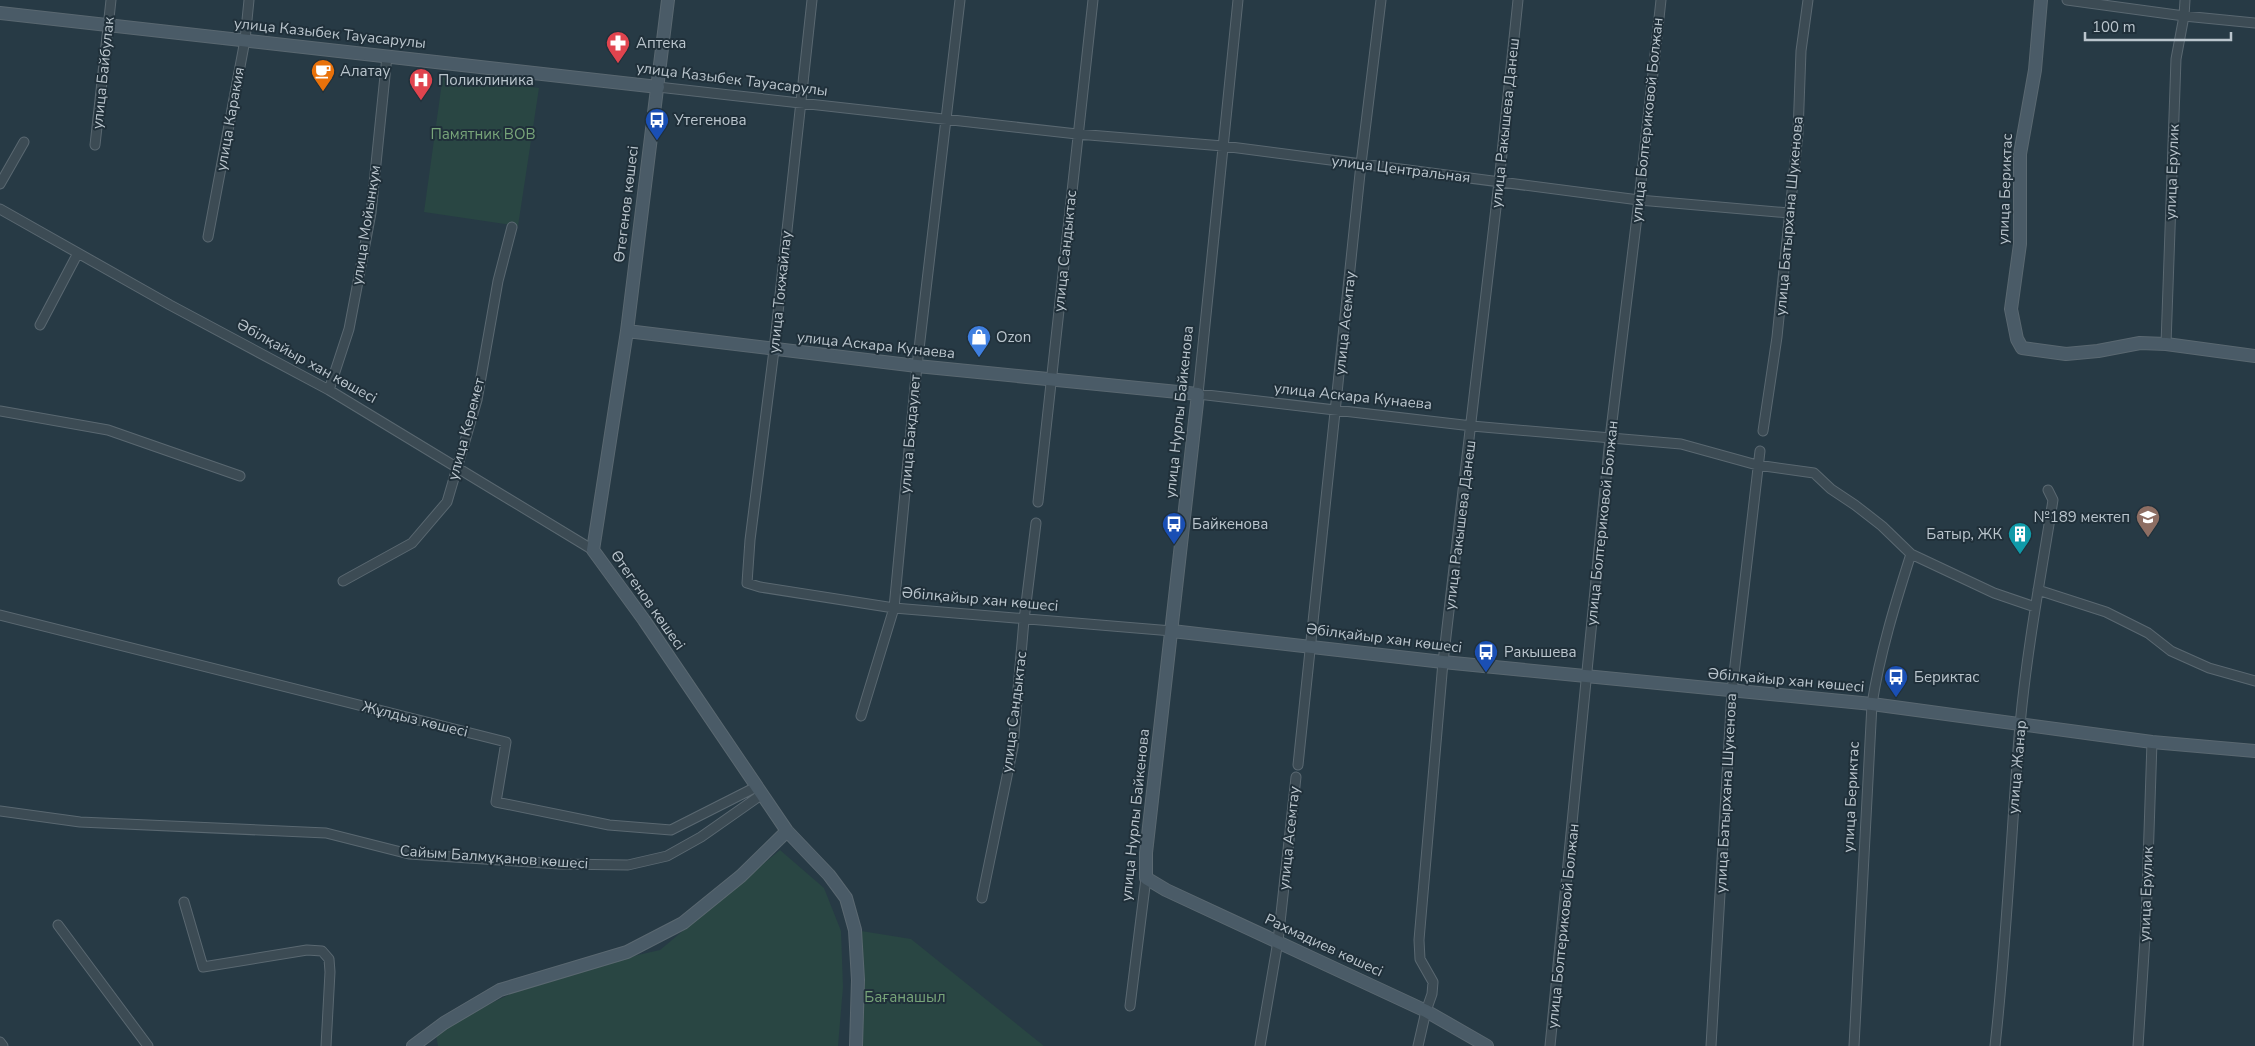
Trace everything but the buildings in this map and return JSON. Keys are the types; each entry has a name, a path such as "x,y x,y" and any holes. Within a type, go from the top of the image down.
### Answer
{"street":[{"name":"улица Байбулак","path":"94,145 110,0"},
{"name":"улица Каракия","path":"208,237 245,40 249,0"},
{"name":"Өтегенов көшесі","path":"668,0 627,331 593,550 644,620 787,831 829,875 846,898 855,930 858,980 856,1046"},
{"name":"улица Токжайлау","path":"748,583 760,458 774,350 812,0"},
{"name":"улица Бакдаулет","path":"861,716 894,608 916,366 960,0"},
{"name":"улица Сандыктас","path":"1038,502 1093,0"},
{"name":"улица Нурлы Байкенова","path":"1130,1006 1146,878 1146,853 1198,394 1238,0"},
{"name":"улица Асемтау","path":"1298,765 1361,164 1381,0"},
{"name":"улица Ракышева Данеш","path":"1418,1046 1432,994 1433,982 1420,959 1419,940 1443,662 1472,426 1518,0"},
{"name":"улица Болтериковой Болжан","path":"1550,1046 1588,677 1610,438 1661,0"},
{"name":"улица Батырхана Шукенова","path":"1762,431 1777,337 1798,132 1801,51 1808,0"},
{"name":"улица Бериктас","path":"2041,0 2035,70 2020,154 2020,244 2011,309 2017,339 2022,348 2066,354 2098,351 2140,343 2166,344"},
{"path":"2067,0 2184,16 2255,23"},
{"name":"улица Ерулик","path":"2166,344 2176,59 2185,0"},
{"name":"улица Казыбек Тауасарулы","path":"0,14 108,24 947,120 1077,134 1223,146"},
{"name":"улица Мойынкум","path":"329,390 349,329 371,213 387,56"},
{"path":"0,184 24,142"},
{"name":"улица Центральная","path":"1223,146 1639,200 1789,213"},
{"name":"Әбілқайыр хан көшесі","path":"0,209 329,390 593,550"},
{"name":"улица Керемет","path":"342,581 412,543 447,502 456,466 477,400 498,281 512,227"},
{"path":"40,325 78,253"},
{"name":"улица Аскара Кунаева","path":"627,331 916,366 1198,394 1472,426 1681,444 1758,465 1814,473 1830,490 1855,505 1882,526 1911,554 1994,593 2035,607"},
{"path":"2166,344 2255,356"},
{"path":"0,410 108,430 240,476"},
{"name":"улица Батырхана Шукенова","path":"1711,1046 1732,691 1760,451"},
{"name":"улица Жанар","path":"1995,1046 2002,982 2020,724 2035,607 2053,500 2048,490"},
{"name":"улица Сандыктас","path":"982,898 1013,747 1024,620 1036,523"},
{"name":"улица Бериктас","path":"1854,1046 1872,704 1883,648 1911,554"},
{"name":"Әбілқайыр хан көшесі","path":"748,583 760,588 894,608 1172,631 1443,662 1872,704 2152,742 2255,751"},
{"path":"2038,590 2106,612 2148,633 2171,650 2209,668 2255,681"},
{"name":"Жұлдыз көшесі","path":"0,615 506,742 496,802 609,826 671,830 759,791"},
{"name":"улица Ерулик","path":"2138,1046 2146,922 2152,742"},
{"name":"улица Асемтау","path":"1260,1046 1278,941 1296,777"},
{"name":"Сайым Балмұқанов көшесі","path":"0,811 80,822 326,833 409,854 559,864 628,865 667,856 701,837 759,791"},
{"path":"413,1046 444,1023 500,990 627,952 683,923 741,876 787,831"},
{"name":"Рахмадиев көшесі","path":"1146,878 1166,890 1426,1012 1487,1046"},
{"path":"184,902 203,967 306,950 322,951 329,959 330,972 326,1046"},
{"path":"58,925 148,1046"},
{"path":"0,1042 3,1046"}],"green space":[{"name":"Памятник ВОВ","path":"443,75 539,88 518,226 424,212"},
{"path":"780,850 824,888 841,931 843,987 838,1046 438,1046 435,1030 550,975 660,950"},
{"name":"Бағанашыл","path":"855,930 911,939 1044,1046 856,1046"}],"place":[{"name":"Аптека","path":"618,64"},
{"name":"Алатау","path":"323,92"},
{"name":"Поликлиника","path":"421,101"},
{"name":"Утегенова","path":"657,141"},
{"name":"Ozon","path":"979,358"},
{"name":"№189 мектеп","path":"2148,538"},
{"name":"Байкенова","path":"1174,545"},
{"name":"Батыр, ЖК","path":"2020,555"},
{"name":"Ракышева","path":"1486,673"},
{"name":"Бериктас","path":"1896,698"}]}
